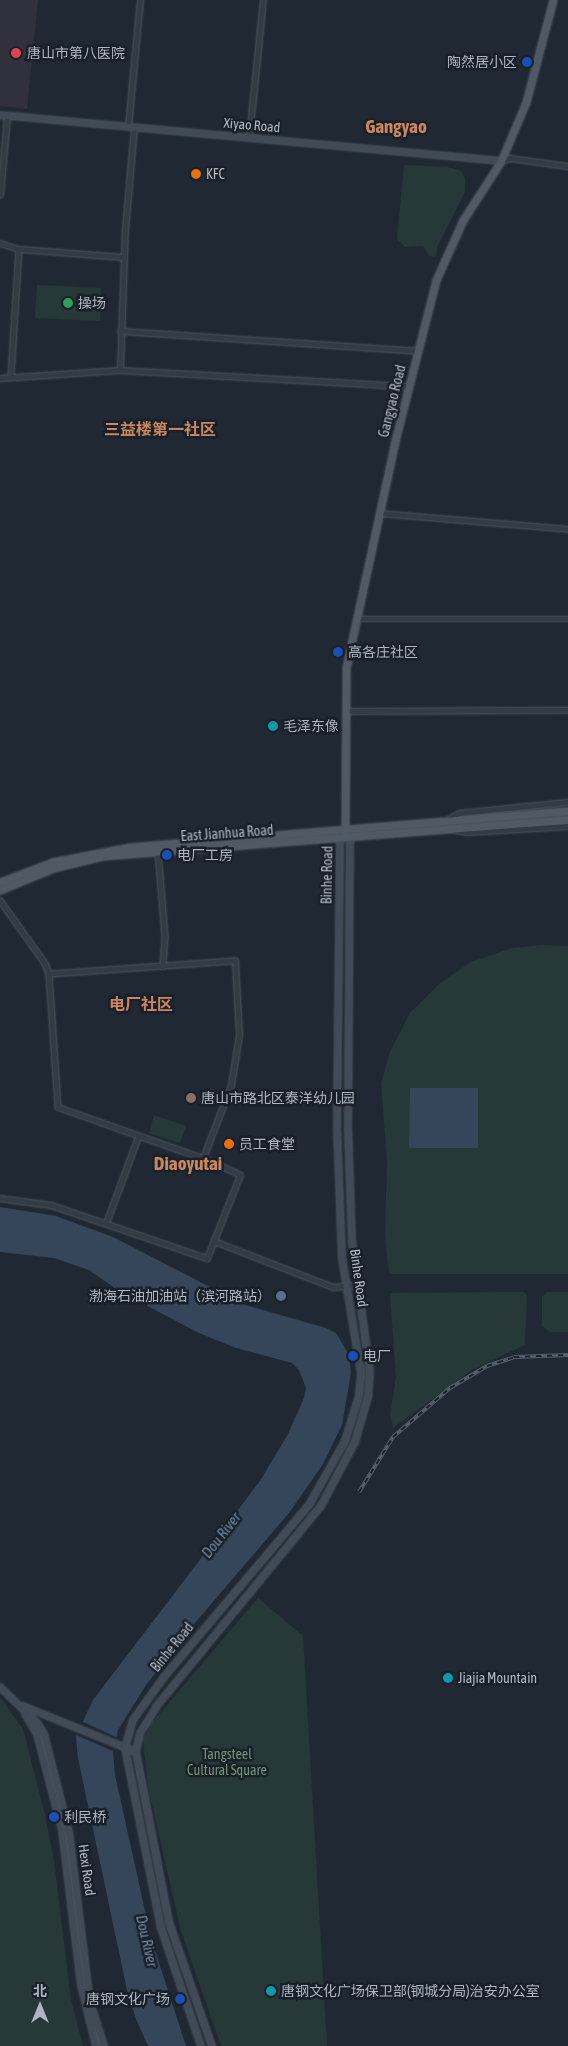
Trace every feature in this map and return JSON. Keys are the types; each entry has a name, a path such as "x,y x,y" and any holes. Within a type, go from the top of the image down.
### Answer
{"main road":[{"name":"Gangyao Road","path":"348,834 346,668 355,619 409,386 436,280 463,220 501,161 526,102 553,0"},
{"name":"Xiyao Road","path":"3,116 501,161"},
{"path":"460,822 568,811"},
{"path":"460,822 568,819"},
{"name":"East Jianhua Road","path":"0,882 52,862 128,847 348,834 460,822"},
{"name":"East Jianhua Road","path":"0,890 69,864 158,850 340,838 348,834"},
{"name":"Binhe Road","path":"212,2046 169,1922 136,1752 140,1734 159,1703 321,1506 355,1442 368,1397 370,1370 352,1242 348,1127 348,834"},
{"name":"Binhe Road","path":"121,1747 134,1720 164,1677 309,1505 345,1441 359,1396 361,1373 340,1230 337,1128 340,838"},
{"name":"Hexi Road","path":"0,1687 21,1706 44,1734 69,1832 90,2002 104,2046"},
{"path":"21,1706 76,1726 136,1752"},
{"name":"Hexi Road","path":"21,1706 37,1734 62,1830 81,1985 96,2046"},
{"path":"121,1747 161,1928 201,2046"}],"street":[{"path":"120,370 120,331 131,127 140,0"},
{"path":"250,137 263,0"},
{"path":"0,195 3,116"},
{"path":"501,161 510,158 568,166"},
{"path":"0,242 19,249 124,257"},
{"path":"10,377 19,249"},
{"path":"120,331 418,351"},
{"path":"0,378 120,370 409,386"},
{"path":"379,513 568,529"},
{"path":"355,619 568,619"},
{"path":"346,711 568,710"},
{"path":"445,825 459,813 568,802"},
{"path":"445,825 467,832 568,826"},
{"path":"158,850 165,937 164,966"},
{"path":"0,900 45,962 49,974 58,1107 138,1137 203,1158 240,1175 207,1258 51,1205 0,1198"},
{"path":"49,974 235,961 239,1035 231,1085 203,1158"},
{"path":"106,1223 138,1137"},
{"path":"214,1241 333,1287 358,1286"}],"shaded area":[{"name":"唐山市第八医院","path":"0,0 38,0 27,109 0,106"}],"green space":[{"path":"404,165 448,167 461,171 465,178 465,192 437,247 436,257 429,256 423,246 405,247 397,239"},
{"name":"操场","path":"37,285 101,288 100,321 35,318"},
{"path":"543,945 568,946 568,1274 389,1274 385,1235 387,1161 381,1083 390,1052 410,1013 440,983 471,962 512,948"},
{"path":"154,1115 186,1126 180,1143 149,1133"},
{"path":"523,1292 527,1295 525,1345 473,1369 393,1428 390,1415 396,1377 390,1293"},
{"path":"547,1292 568,1292 568,1332 550,1332 542,1326 542,1297"},
{"name":"Tangsteel Cultural Square","path":"258,1598 303,1636 327,2046 221,2046 181,1931 148,1787 143,1739 151,1724"},
{"path":"0,1697 23,1729 45,1815 54,1861 71,2000 83,2046 0,2046"}],"water":[{"path":"410,1088 478,1088 478,1148 409,1148"},
{"name":"Dou River","path":"0,1207 56,1216 113,1237 245,1305 326,1328 336,1333 349,1355 351,1373 342,1425 323,1464 289,1513 194,1624 146,1685 118,1730 113,1752 115,1775 151,1938 186,2046 148,2046 136,2019 127,1990 78,1758 76,1736 93,1700 260,1481 288,1434 304,1398 306,1388 299,1370 292,1363 236,1348 199,1333 119,1291 89,1270 54,1258 0,1252"}],"pier":[{"path":"79,1720 118,1738 113,1751 74,1734"}],"railway":[{"path":"359,1492 393,1437 450,1388 487,1366 514,1357 568,1355"}],"place":[{"name":"唐山市第八医院","path":"16,53"},
{"name":"陶然居小区","path":"527,62"},
{"name":"KFC","path":"196,174"},
{"name":"操场","path":"68,303"},
{"name":"高各庄社区","path":"338,652"},
{"name":"毛泽东像","path":"273,726"},
{"name":"电厂工房","path":"167,855"},
{"name":"唐山市路北区泰洋幼儿园","path":"191,1098"},
{"name":"员工食堂","path":"229,1144"},
{"name":"渤海石油加油站（滨河路站）","path":"281,1296"},
{"name":"电厂","path":"353,1356"},
{"name":"Jiajia Mountain","path":"448,1678"},
{"name":"利民桥","path":"54,1817"},
{"name":"唐钢文化广场保卫部(钢城分局)治安办公室","path":"271,1991"},
{"name":"唐钢文化广场","path":"180,1999"}],"district":[{"name":"Gangyao","path":"396,127"},
{"name":"三益楼第一社区","path":"160,429"},
{"name":"电厂社区","path":"141,1004"},
{"name":"Diaoyutai","path":"188,1164"}]}
